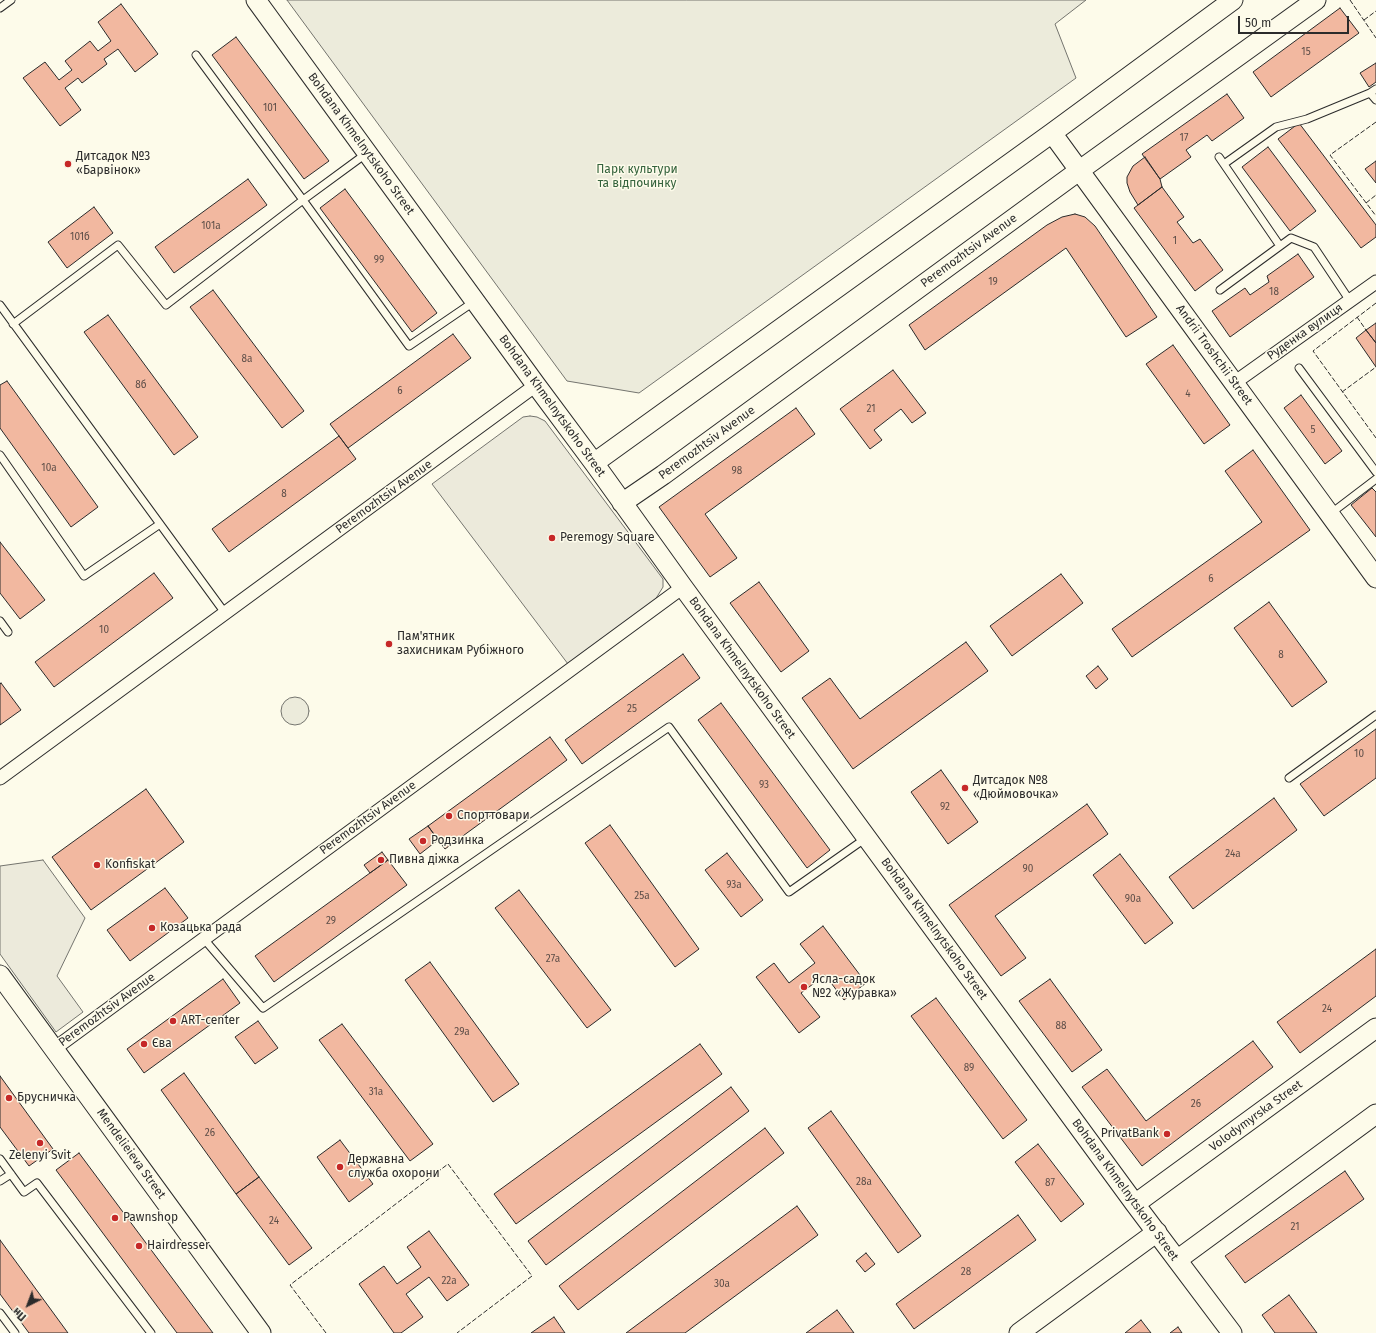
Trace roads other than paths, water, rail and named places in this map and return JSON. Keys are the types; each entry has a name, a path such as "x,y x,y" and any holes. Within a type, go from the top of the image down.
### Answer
{"street":[{"name":"Bohdana Khmelnytskoho Street","path":"256,0 866,838 1135,1204 1232,1333"},
{"path":"594,463 1052,133 1233,0"},
{"name":"Peremozhtsiv Avenue","path":"622,503 676,466 1080,170 1316,0"},
{"name":"Andrii Troshchii Street","path":"1052,133 1376,578"},
{"name":"Руденка вулиця","path":"1234,383 1376,282"},
{"name":"Peremozhtsiv Avenue","path":"0,778 536,385"},
{"name":"Peremozhtsiv Avenue","path":"54,1049 683,586"},
{"name":"Mendelieieva Street","path":"0,975 261,1333"},
{"name":"Volodymyrska Street","path":"1135,1204 1376,1028"},
{"path":"1177,1260 1376,1114"},
{"path":"1019,1333 1157,1232"}],"lane":[{"path":"0,8 11,0"},
{"path":"196,55 409,346 475,301"},
{"path":"1224,164 1276,127 1307,119 1373,91 1376,100"},
{"path":"13,324 118,245 166,305 367,153"},
{"path":"1219,157 1280,246"},
{"path":"1220,290 1291,238 1314,247 1350,301"},
{"path":"0,306 225,613"},
{"path":"1299,368 1376,472"},
{"path":"0,455 84,576 160,524"},
{"path":"1329,514 1376,479"},
{"path":"0,621 8,632"},
{"path":"1289,778 1376,715"},
{"path":"204,938 263,1008 669,727 789,892 866,838"},
{"path":"0,1159 24,1192 37,1183 151,1333"},
{"path":"0,1181 11,1174"},
{"path":"0,1313 15,1333"}],"place":[{"name":"Дитсадок №3 «Барвінок»","path":"68,164"},
{"name":"Peremogy Square","path":"552,538"},
{"name":"Пам'ятник захисникам Рубіжного","path":"389,644"},
{"name":"Дитсадок №8 «Дюймовочка»","path":"965,788"},
{"name":"Спорттовари","path":"449,816"},
{"name":"Родзинка","path":"423,841"},
{"name":"Пивна діжка","path":"381,860"},
{"name":"Konfiskat","path":"97,865"},
{"name":"Козацька рада","path":"152,928"},
{"name":"Ясла-садок №2 «Журавка»","path":"804,987"},
{"name":"ART-center","path":"173,1021"},
{"name":"Єва","path":"144,1044"},
{"name":"Брусничка","path":"9,1098"},
{"name":"PrivatBank","path":"1167,1134"},
{"name":"Zelenyi Svit","path":"40,1143"},
{"name":"Державна служба охорони","path":"340,1167"},
{"name":"Pawnshop","path":"115,1218"},
{"name":"Hairdresser","path":"139,1246"}],"park label":[{"name":"Парк культури та відпочинку","path":"637,177"}]}
